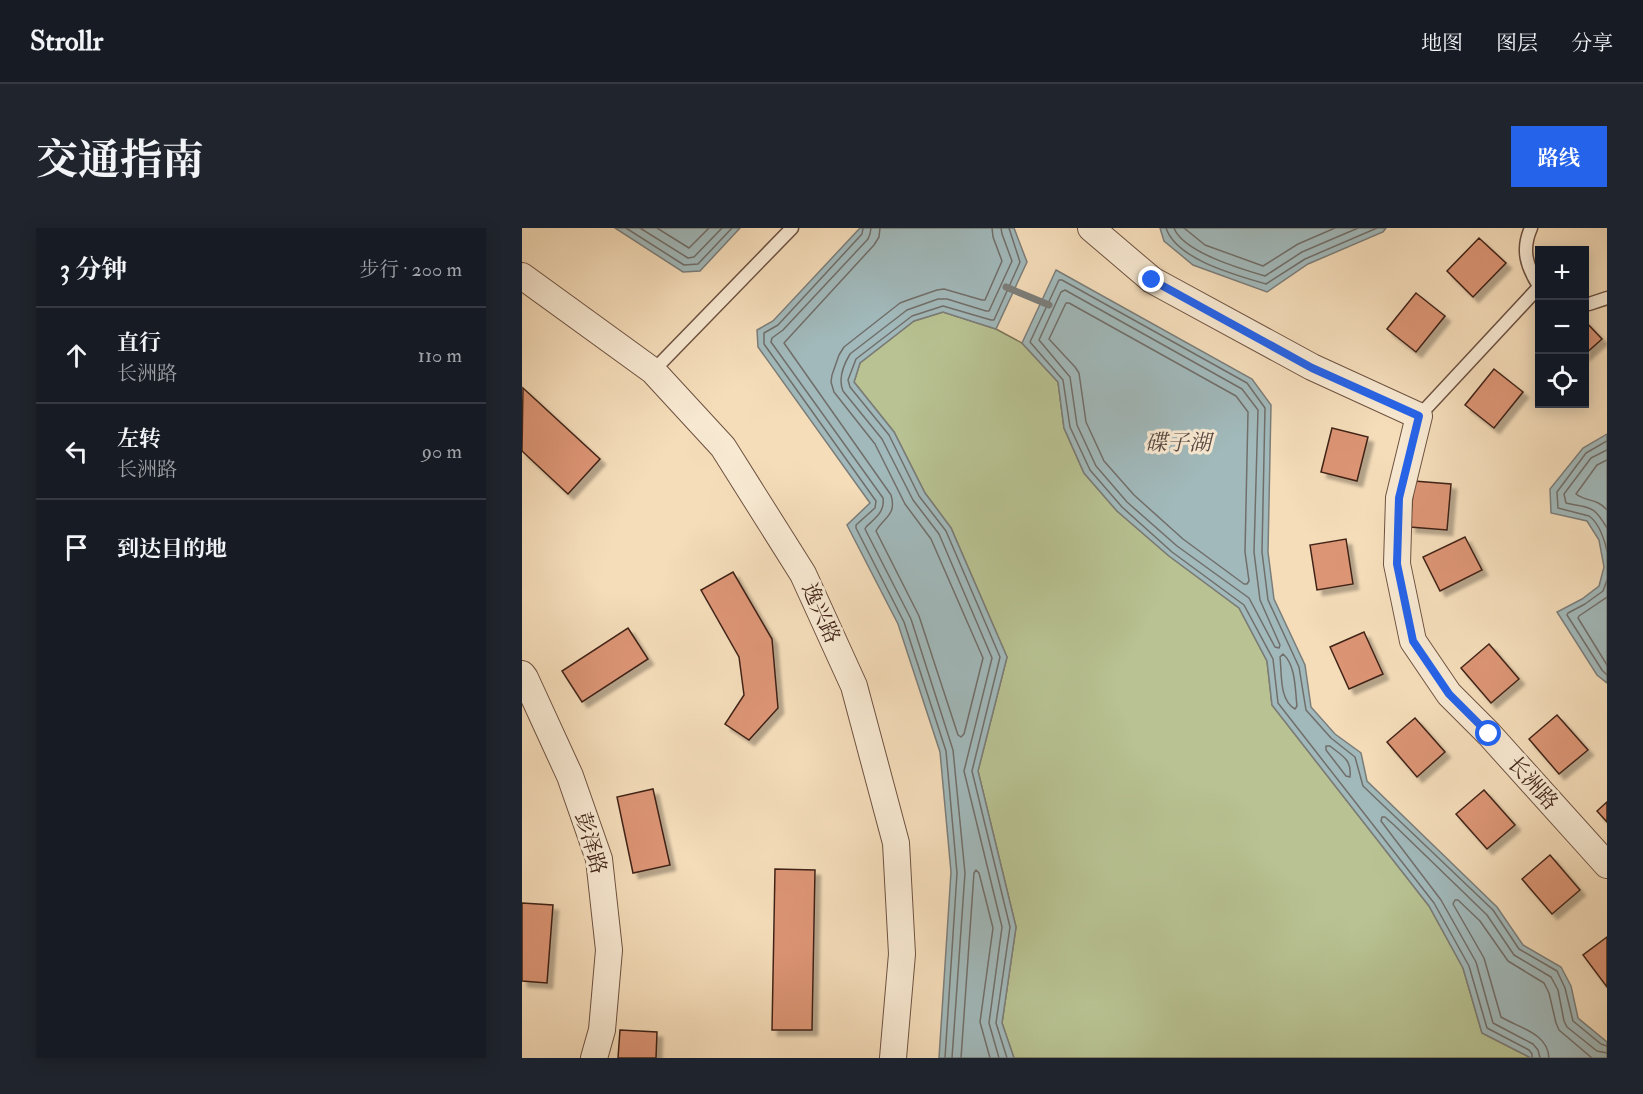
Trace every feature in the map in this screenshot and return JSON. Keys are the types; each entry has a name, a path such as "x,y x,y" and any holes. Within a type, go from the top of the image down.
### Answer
{"street":[{"path":"1091,228 1152,280 1312,368 1419,416"},
{"name":"逸兴路","path":"522,276 654,371 723,447 803,573 854,686 896,843 902,954 893,1058"},
{"name":"长洲路","path":"1419,416 1399,498 1397,564 1413,641 1449,694 1489,734 1607,865"},
{"name":"彭泽路","path":"522,674 570,776 599,860 609,950 602,1029 594,1058"}],"lane":[{"path":"654,371 792,228"},
{"path":"1531,228 1526,254 1530,272 1535,280"},
{"path":"1419,416 1535,290"},
{"path":"1589,304 1607,298"}],"green space":[{"path":"943,312 996,329 1022,343 1058,382 1064,428 1084,473 1117,511 1169,556 1239,608 1267,661 1272,705 1429,906 1463,968 1482,1033 1531,1058 1014,1058 1002,1023 1016,927 978,771 1007,657 951,528 925,493 894,432 854,382 860,363 914,321"}],"water":[{"path":"615,228 740,228 700,271 683,272"},
{"path":"860,228 1014,228 1027,262 996,329 943,312 914,321 860,363 854,382 894,432 925,493 951,528 1007,657 978,771 1016,927 1002,1023 1014,1058 939,1058 951,872 940,752 898,624 847,525 870,503 758,347 757,330 773,321"},
{"path":"1160,228 1386,228 1383,232 1308,264 1267,292 1193,265 1164,241"},
{"name":"碟子湖","path":"1056,270 1252,379 1271,405 1268,552 1274,599 1305,665 1311,707 1335,734 1361,753 1367,781 1497,907 1523,945 1561,967 1571,986 1578,1018 1607,1042 1607,1058 1531,1058 1482,1033 1463,968 1429,906 1272,705 1267,661 1239,608 1169,556 1117,511 1084,473 1064,428 1058,382 1022,343"},
{"path":"1607,434 1607,683 1597,675 1557,612 1582,599 1599,586 1604,567 1599,540 1587,521 1551,513 1550,489 1583,448"}],"building":[{"path":"1479,238 1506,263 1473,297 1447,271"},
{"path":"1416,293 1445,316 1416,352 1387,329"},
{"path":"1589,325 1602,339 1589,351"},
{"path":"1494,369 1523,392 1494,428 1465,405"},
{"path":"523,388 600,459 568,494 522,451"},
{"path":"1332,428 1368,437 1357,481 1321,472"},
{"path":"1414,481 1451,484 1447,530 1410,527"},
{"path":"1465,537 1482,570 1440,591 1423,557"},
{"path":"1346,539 1353,584 1317,590 1310,545"},
{"path":"733,572 772,639 778,708 749,740 725,724 744,695 739,657 701,590"},
{"path":"628,628 648,659 582,702 562,671"},
{"path":"1364,632 1383,674 1349,689 1330,647"},
{"path":"1489,644 1519,679 1491,703 1461,668"},
{"path":"1557,715 1588,750 1559,774 1529,739"},
{"path":"1415,718 1445,752 1417,777 1387,742"},
{"path":"653,789 670,865 633,873 617,797"},
{"path":"1484,790 1515,825 1487,849 1456,814"},
{"path":"1607,802 1607,822 1597,811"},
{"path":"1550,855 1580,890 1552,914 1522,879"},
{"path":"775,869 815,870 812,1030 772,1030"},
{"path":"522,903 553,905 547,983 522,981"},
{"path":"1607,937 1607,987 1583,955"},
{"path":"620,1030 657,1032 656,1058 618,1058"}],"waterway":[{"path":"1006,287 1049,305"}],"route":[{"path":"1152,280 1312,368 1419,416 1399,498 1397,564 1413,641 1449,694 1489,734"}]}
